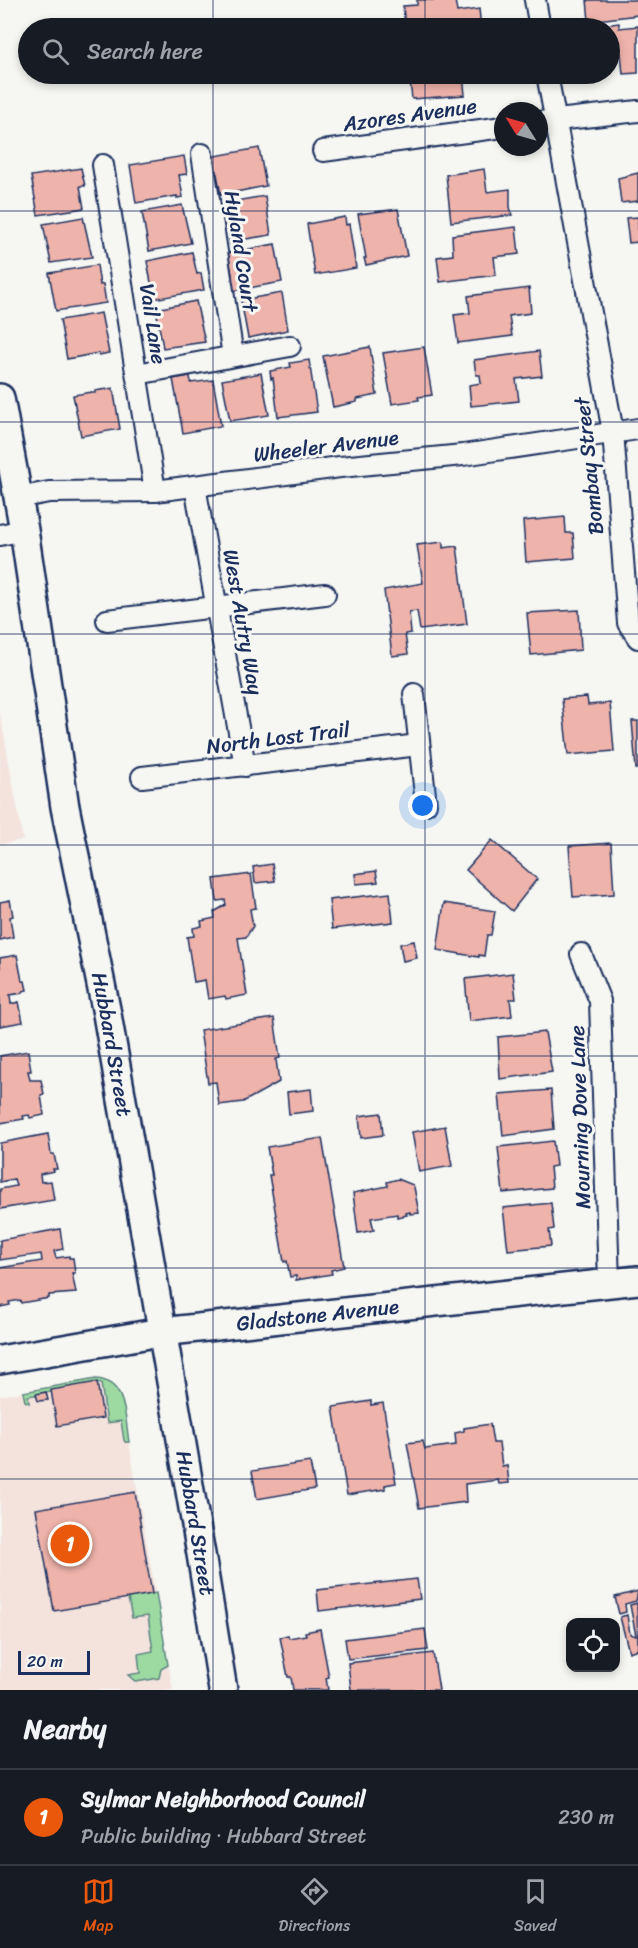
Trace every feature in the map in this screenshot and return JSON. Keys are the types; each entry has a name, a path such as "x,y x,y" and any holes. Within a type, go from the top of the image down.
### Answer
{"main road":[{"name":"Hubbard Street","path":"0,398 18,498 12,533 107,1014 223,1690"},
{"name":"Gladstone Avenue","path":"0,1360 162,1332 638,1280"}],"street":[{"path":"535,0 538,18"},
{"name":"Bombay Street","path":"547,84 547,102"},
{"path":"548,121 638,111"},
{"name":"Bombay Street","path":"548,126 613,432 628,623 638,638"},
{"name":"Azores Avenue","path":"323,152 494,128"},
{"name":"Hyland Court","path":"201,154 233,356"},
{"name":"Vail Lane","path":"103,165 155,491"},
{"path":"136,374 290,346"},
{"name":"Wheeler Avenue","path":"18,498 50,492 155,491 340,467 463,455 638,429"},
{"name":"West Autry Way","path":"195,486 245,766"},
{"path":"107,620 325,594"},
{"path":"414,694 426,804"},
{"name":"North Lost Trail","path":"142,777 419,745"},
{"name":"Mourning Dove Lane","path":"581,954 600,1000 609,1283"}],"shaded area":[{"path":"0,713 23,840 0,844"},
{"path":"96,1379 106,1380 120,1393 173,1690 0,1690 0,1396"}],"green space":[{"path":"96,1379 114,1386 119,1394 125,1412 129,1442 124,1440 121,1421 107,1423 101,1383 28,1396 29,1403 25,1401 23,1392"},
{"path":"156,1593 168,1665 161,1669 159,1678 136,1682 128,1675 140,1673 138,1654 153,1651 148,1616 132,1618 128,1598"}],"building":[{"path":"417,0 455,0 457,12 479,9 480,18 404,18 403,6 417,5"},
{"path":"587,0 638,0 638,15 589,18"},
{"path":"638,26 638,73 623,74 620,28"},
{"path":"410,84 464,84 465,95 412,99"},
{"path":"259,148 266,186 221,195 217,174 212,175 209,157"},
{"path":"184,156 187,174 179,175 183,197 136,203 130,165"},
{"path":"81,168 85,186 80,186 84,208 38,215 31,176"},
{"path":"484,169 487,192 510,189 512,215 451,222 446,175"},
{"path":"638,173 638,201 621,203 618,178"},
{"path":"265,196 271,235 230,244 224,203"},
{"path":"182,205 191,243 149,251 142,212"},
{"path":"398,209 407,256 366,265 358,214"},
{"path":"83,217 92,257 51,263 43,224"},
{"path":"345,217 346,225 349,224 356,268 315,275 307,224"},
{"path":"638,217 638,242 629,243 626,218"},
{"path":"516,227 519,254 494,257 496,275 440,282 437,257 453,255 452,235"},
{"path":"275,244 282,282 232,291 228,253"},
{"path":"192,252 197,274 201,273 204,290 154,299 147,261"},
{"path":"97,265 106,303 56,311 49,273"},
{"path":"529,288 531,313 509,316 512,336 458,343 454,315 470,313 468,296"},
{"path":"282,293 288,330 248,338 241,300"},
{"path":"196,301 205,342 163,348 156,309"},
{"path":"101,313 109,353 67,359 60,320"},
{"path":"370,347 377,395 333,407 323,356"},
{"path":"424,347 432,395 418,397 419,400 392,404 383,353"},
{"path":"539,351 542,376 516,379 519,401 471,406 469,385 481,383 480,375 476,375 474,360"},
{"path":"309,360 317,412 278,417 270,371 291,367 290,363"},
{"path":"261,373 269,415 230,421 222,380"},
{"path":"190,376 191,383 213,380 221,426 183,433 173,379"},
{"path":"113,388 120,429 81,436 73,395 95,393 95,391"},
{"path":"565,517 566,533 573,533 575,558 526,562 523,521"},
{"path":"443,542 443,548 457,546 467,624 420,630 417,611 409,612 411,633 405,634 408,654 392,656 384,590 423,583 417,545"},
{"path":"579,610 581,650 531,655 527,613"},
{"path":"587,697 588,705 610,703 614,751 568,755 562,699"},
{"path":"632,721 638,721 638,769 636,769"},
{"path":"492,840 537,879 512,911 466,870"},
{"path":"611,843 614,894 573,897 569,846"},
{"path":"272,864 275,881 255,883 253,867"},
{"path":"376,871 378,882 356,884 355,874"},
{"path":"251,874 256,908 250,909 253,926 246,937 238,938 247,995 226,999 225,996 208,999 205,980 194,982 187,937 194,936 193,928 202,926 201,921 215,918 214,912 226,905 225,900 217,901 214,879"},
{"path":"390,893 393,922 332,929 329,900"},
{"path":"10,900 13,937 0,940 0,902"},
{"path":"444,903 495,911 491,935 487,935 484,956 437,950"},
{"path":"414,941 417,958 403,961 400,944"},
{"path":"17,955 22,981 25,981 27,990 10,995 11,1004 19,1002 23,1022 0,1026 0,958"},
{"path":"513,973 516,999 510,999 512,1016 469,1021 465,979"},
{"path":"274,1018 280,1058 276,1059 279,1082 243,1102 219,1105 216,1082 208,1083 200,1030"},
{"path":"545,1032 552,1072 500,1079 498,1037"},
{"path":"28,1051 30,1080 41,1080 44,1115 30,1118 29,1115 23,1116 24,1119 0,1123 0,1056"},
{"path":"311,1089 313,1111 289,1114 287,1092"},
{"path":"551,1090 554,1129 503,1136 499,1094"},
{"path":"381,1113 383,1135 361,1138 359,1116"},
{"path":"445,1126 452,1166 419,1172 412,1132"},
{"path":"48,1134 51,1154 54,1154 57,1169 40,1174 41,1182 51,1181 54,1200 0,1209 0,1189 16,1186 14,1179 0,1182 0,1143"},
{"path":"322,1138 344,1267 331,1270 332,1274 296,1280 296,1276 290,1277 287,1261 284,1262 269,1175 272,1175 267,1147"},
{"path":"553,1141 556,1166 550,1167 552,1188 503,1193 498,1147"},
{"path":"398,1179 413,1185 419,1213 410,1214 410,1212 397,1217 397,1214 371,1218 374,1230 358,1233 353,1193 388,1186 387,1182"},
{"path":"551,1203 554,1229 549,1230 551,1246 508,1250 503,1208"},
{"path":"60,1229 63,1249 54,1251 56,1258 69,1256 73,1258 75,1273 72,1273 76,1293 49,1295 49,1298 21,1303 20,1300 9,1302 10,1305 0,1307 0,1268 42,1261 41,1254 0,1260 0,1240"},
{"path":"97,1382 103,1418 57,1426 51,1390"},
{"path":"46,1392 48,1400 38,1401 36,1394"},
{"path":"371,1401 371,1405 383,1403 396,1483 385,1485 385,1489 347,1495 333,1407"},
{"path":"490,1424 493,1443 499,1443 502,1466 507,1465 509,1483 499,1484 498,1480 465,1484 466,1502 419,1508 407,1443 423,1441 425,1449 456,1445 455,1433 464,1431 464,1428"},
{"path":"310,1462 315,1489 257,1499 252,1471"},
{"path":"135,1492 152,1594 54,1611 36,1509"},
{"path":"417,1579 420,1599 319,1611 317,1590"},
{"path":"638,1591 636,1601 625,1604 626,1612 619,1614 615,1597"},
{"path":"637,1603 638,1649 629,1652 620,1617 627,1615 630,1634 636,1636 630,1605"},
{"path":"320,1629 329,1677 326,1678 328,1690 293,1690 280,1637 306,1635 305,1632"},
{"path":"425,1629 428,1650 348,1659 345,1639"},
{"path":"433,1653 439,1690 351,1690 348,1663"}],"place":[{"name":"Sylmar Neighborhood Council","path":"70,1544"}]}
